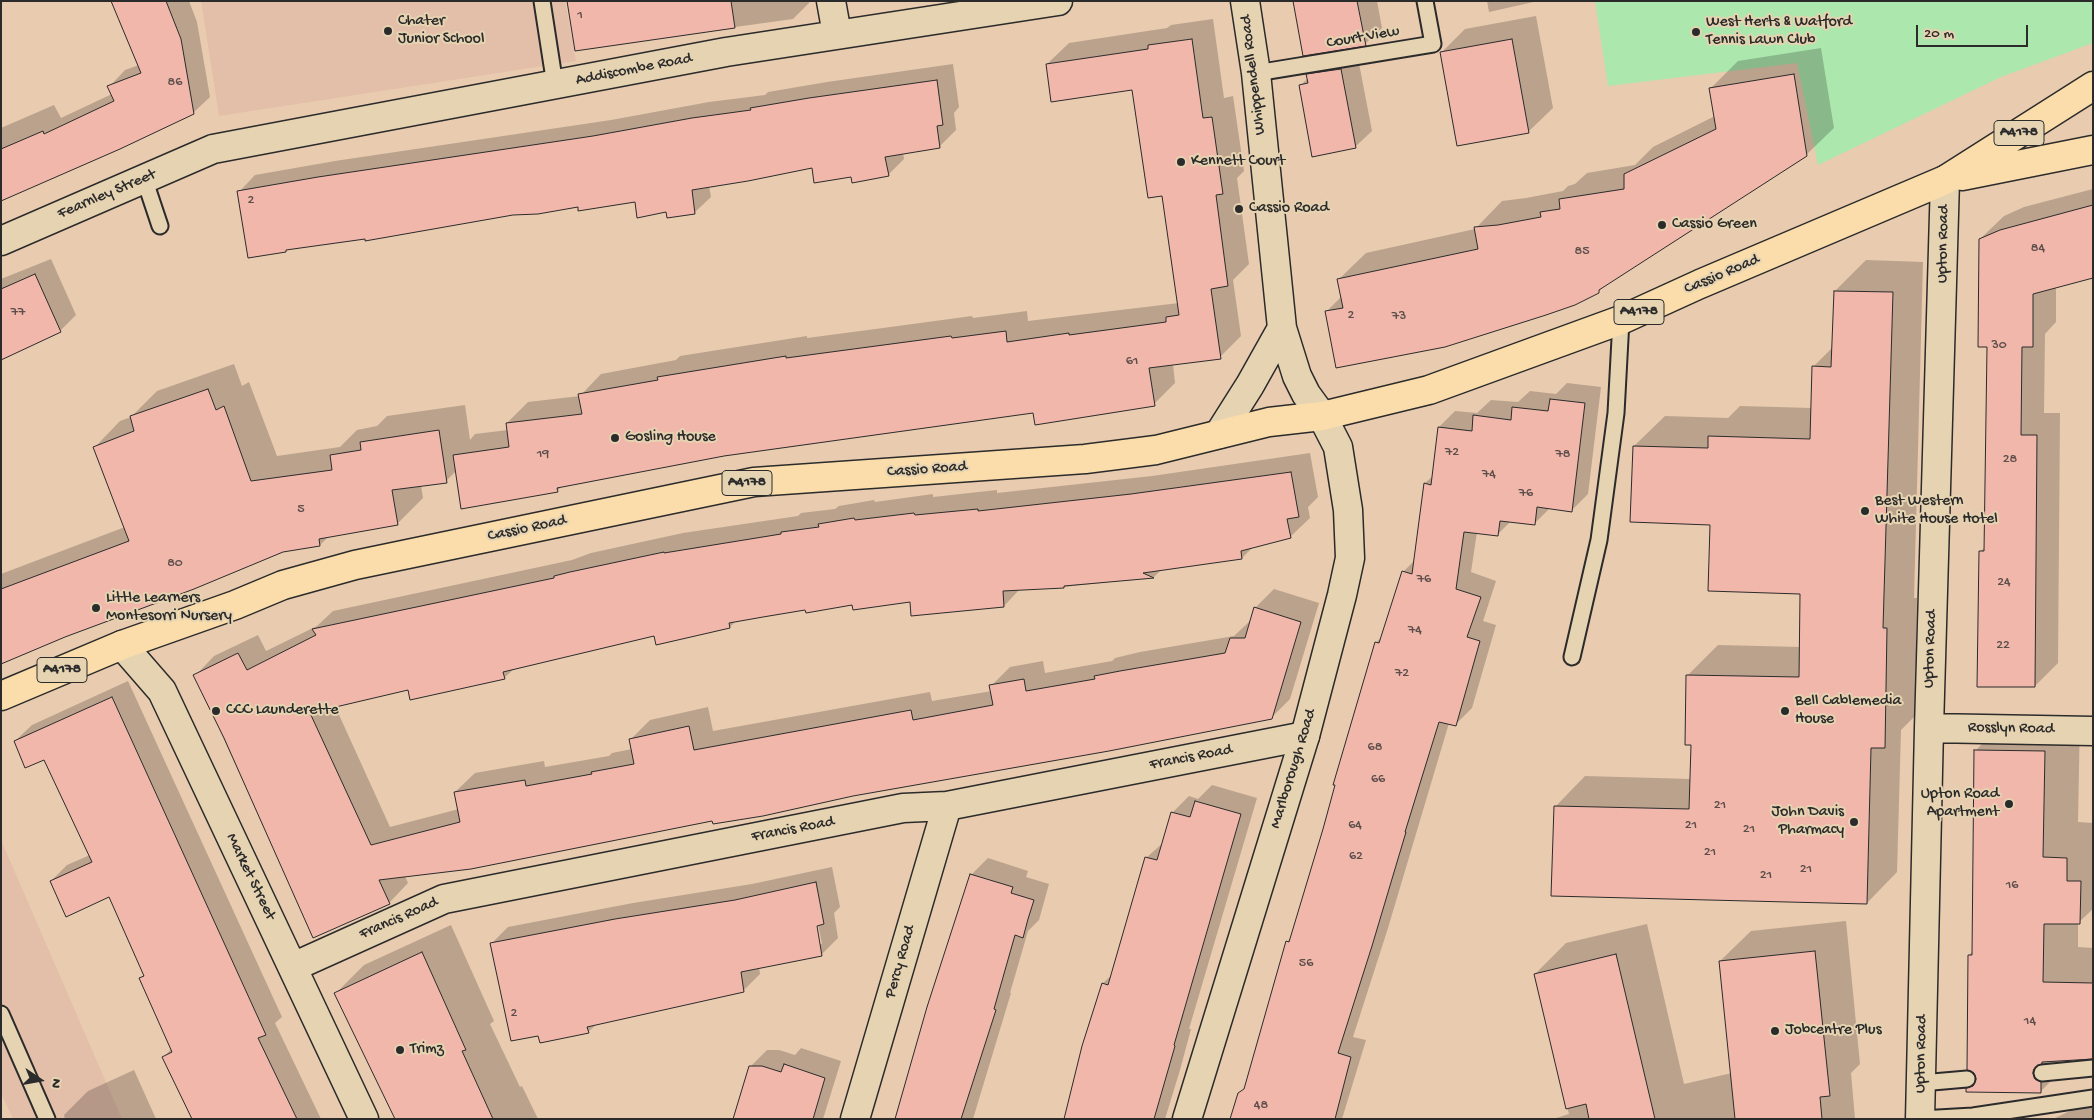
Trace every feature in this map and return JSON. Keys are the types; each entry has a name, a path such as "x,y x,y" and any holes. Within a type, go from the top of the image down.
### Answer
{"main road":[{"name":"Cassio Road","path":"122,645 235,605 283,585 355,565 754,482 1085,460 1156,450 1269,422 1322,416 1429,390 1622,320 1700,284 1945,180 2093,86"},
{"name":"Cassio Road","path":"1945,180 2093,150"},
{"name":"A4178","path":"1,696 122,645"}],"street":[{"path":"831,1 837,34"},
{"name":"Addiscombe Road","path":"213,149 726,52 1058,1"},
{"name":"Whippendell Road","path":"1245,1 1256,73 1282,328 1297,376 1306,394 1322,416"},
{"name":"Fearnley Street","path":"1,241 213,149"},
{"name":"Upton Road","path":"1920,1119 1945,180"},
{"path":"1219,434 1250,385 1282,328"},
{"name":"Marlborough Road","path":"1186,1119 1305,736 1350,558 1348,510 1338,447 1322,416"},
{"name":"Market Street","path":"122,645 162,692 364,1119"},
{"name":"Rosslyn Road","path":"1929,728 2093,731"},
{"name":"Francis Road","path":"293,967 444,899 903,808 947,806 1305,736"},
{"name":"Percy Road","path":"855,1119 947,806"}],"lane":[{"path":"542,1 555,85"},
{"name":"Court View","path":"1256,73 1433,44 1425,1"},
{"path":"144,178 160,226"},
{"path":"1572,657 1599,540 1616,413 1622,320"},
{"path":"1,1014 47,1119"},
{"path":"2042,1074 2093,1068"},
{"path":"1921,1082 1966,1079"},
{"path":"1920,1119 1974,1117 2093,1098"}],"shaded area":[{"name":"Chater Junior School","path":"201,1 565,1 576,61 219,116"},
{"path":"1,840 122,1119 13,1119 1,1093"}],"green space":[{"path":"1595,1 2093,1 2093,43 2001,77 1818,165 1797,63 1608,86"}],"building":[{"path":"111,1 166,1 181,39 194,114 1,201 1,149 43,131 44,134 114,101 107,86 141,73"},
{"path":"567,1 731,1 735,28 575,51"},
{"path":"1293,1 1357,1 1366,46 1303,56"},
{"path":"1192,39 1203,118 1212,117 1223,194 1216,195 1228,286 1211,289 1221,359 1149,368 1155,406 1035,425 1033,413 724,456 557,488 558,492 461,509 453,455 509,447 506,423 582,414 578,394 658,380 657,377 786,356 786,358 951,336 952,338 1006,331 1007,342 1166,322 1166,317 1179,315 1162,196 1148,198 1132,90 1051,102 1046,64 1148,49 1148,45"},
{"path":"1512,39 1529,133 1457,146 1440,52"},
{"path":"1341,69 1356,148 1312,157 1299,85 1308,83 1306,74"},
{"path":"1794,74 1807,156 1599,290 1599,293 1575,305 1445,347 1336,368 1325,311 1343,308 1337,279 1478,249 1474,227 1498,225 1541,217 1540,212 1560,209 1559,199 1624,189 1624,174 1716,129 1709,88"},
{"path":"937,80 943,125 937,126 940,148 885,157 889,176 852,183 851,177 814,183 812,168 692,190 695,214 667,218 666,212 637,218 635,202 578,211 578,207 538,214 513,215 365,241 365,239 286,250 286,252 248,258 237,191 593,136 692,118 751,110 750,108 809,98"},
{"path":"2093,205 2093,278 2033,294 2033,347 2022,347 2021,435 2037,435 2035,687 1977,687 1979,551 1984,551 1987,347 1978,347 1979,239 2000,230"},
{"path":"35,274 61,332 1,360 1,289"},
{"path":"1834,291 1893,292 1883,628 1887,628 1885,748 1871,748 1867,904 1551,896 1554,806 1689,809 1691,745 1685,745 1686,675 1799,677 1800,594 1708,591 1710,525 1630,522 1633,446 1708,448 1708,436 1810,439 1812,366 1831,367"},
{"path":"208,389 216,410 224,406 251,481 332,470 330,455 361,450 360,442 439,430 447,483 392,490 398,525 319,539 320,546 283,552 194,589 65,637 1,664 1,589 129,541 93,447 134,431 130,416"},
{"path":"1550,399 1585,403 1572,512 1537,507 1535,525 1500,521 1498,536 1464,532 1456,589 1481,597 1467,637 1480,641 1456,726 1439,722 1405,832 1338,1053 1351,1057 1335,1119 1230,1119 1238,1093 1244,1089 1286,941 1289,942 1323,829 1335,785 1333,785 1375,642 1379,643 1402,571 1412,574 1424,483 1431,485 1438,427 1472,431 1473,415 1511,420 1512,407 1548,411"},
{"path":"1291,472 1299,517 1287,519 1291,538 1241,551 1242,559 1143,573 1154,578 1064,586 1064,588 1003,591 1004,607 911,616 910,602 853,610 852,605 806,613 805,610 729,623 730,628 656,645 654,636 503,672 505,679 410,700 408,690 310,713 371,845 460,822 454,792 525,780 526,786 634,764 629,739 689,726 694,750 911,710 913,720 993,705 989,685 1024,679 1026,691 1095,679 1094,676 1120,671 1225,653 1230,638 1245,638 1254,607 1301,622 1272,719 1109,751 853,796 763,816 713,824 712,821 471,869 379,880 390,904 313,938 224,738 193,675 238,653 247,670 316,635 312,629 554,578 554,576 570,572 664,552 781,534 781,532 819,527 818,524 854,518 855,520 914,513 915,515 978,509 978,511 1131,494"},
{"path":"112,697 266,1035 258,1038 297,1119 192,1119 162,1057 172,1052 139,978 144,976 109,897 66,917 50,881 92,862 44,760 25,768 14,741"},
{"path":"1974,750 2045,751 2043,857 2067,858 2067,881 2081,881 2080,924 2044,924 2043,982 2093,983 2093,1059 2042,1062 2042,1064 2034,1069 2033,1073 2035,1079 2041,1082 2041,1093 1966,1092 1966,1088 1973,1086 1976,1079 1974,1073 1967,1070 1968,955 1972,955"},
{"path":"1195,801 1241,814 1154,1119 1064,1119 1082,1046 1102,983 1108,985 1145,857 1157,860 1171,812 1190,817"},
{"path":"970,874 1013,887 1011,893 1034,900 1023,938 1015,935 994,1009 996,1010 961,1119 895,1119 927,1007"},
{"path":"816,882 824,924 817,926 822,956 741,972 744,992 587,1027 589,1033 540,1043 538,1036 511,1041 490,943 615,919 735,900"},
{"path":"1815,951 1830,1096 1820,1097 1822,1119 1735,1119 1719,961"},
{"path":"422,952 466,1050 462,1051 493,1119 395,1119 334,993"},
{"path":"1616,954 1655,1119 1589,1119 1586,1104 1566,1109 1534,974"},
{"path":"784,1064 825,1078 813,1119 733,1119 749,1066 762,1066 781,1072"}],"place":[{"name":"Chater Junior School","path":"388,31"},
{"name":"West Herts & Watford Tennis Lawn Club","path":"1696,32"},
{"name":"Kennett Court","path":"1181,162"},
{"name":"Cassio Road","path":"1239,209"},
{"name":"Cassio Green","path":"1662,225"},
{"name":"Gosling House","path":"615,438"},
{"name":"Best Western White House Hotel","path":"1865,511"},
{"name":"Little Learners Montesorri Nursery","path":"96,608"},
{"name":"CCC Launderette","path":"216,711"},
{"name":"Bell Cablemedia House","path":"1785,711"},
{"name":"Upton Road Apartment","path":"2009,804"},
{"name":"John Davis Pharmacy","path":"1854,822"},
{"name":"Jobcentre Plus","path":"1775,1031"},
{"name":"Trimz","path":"400,1050"}]}
